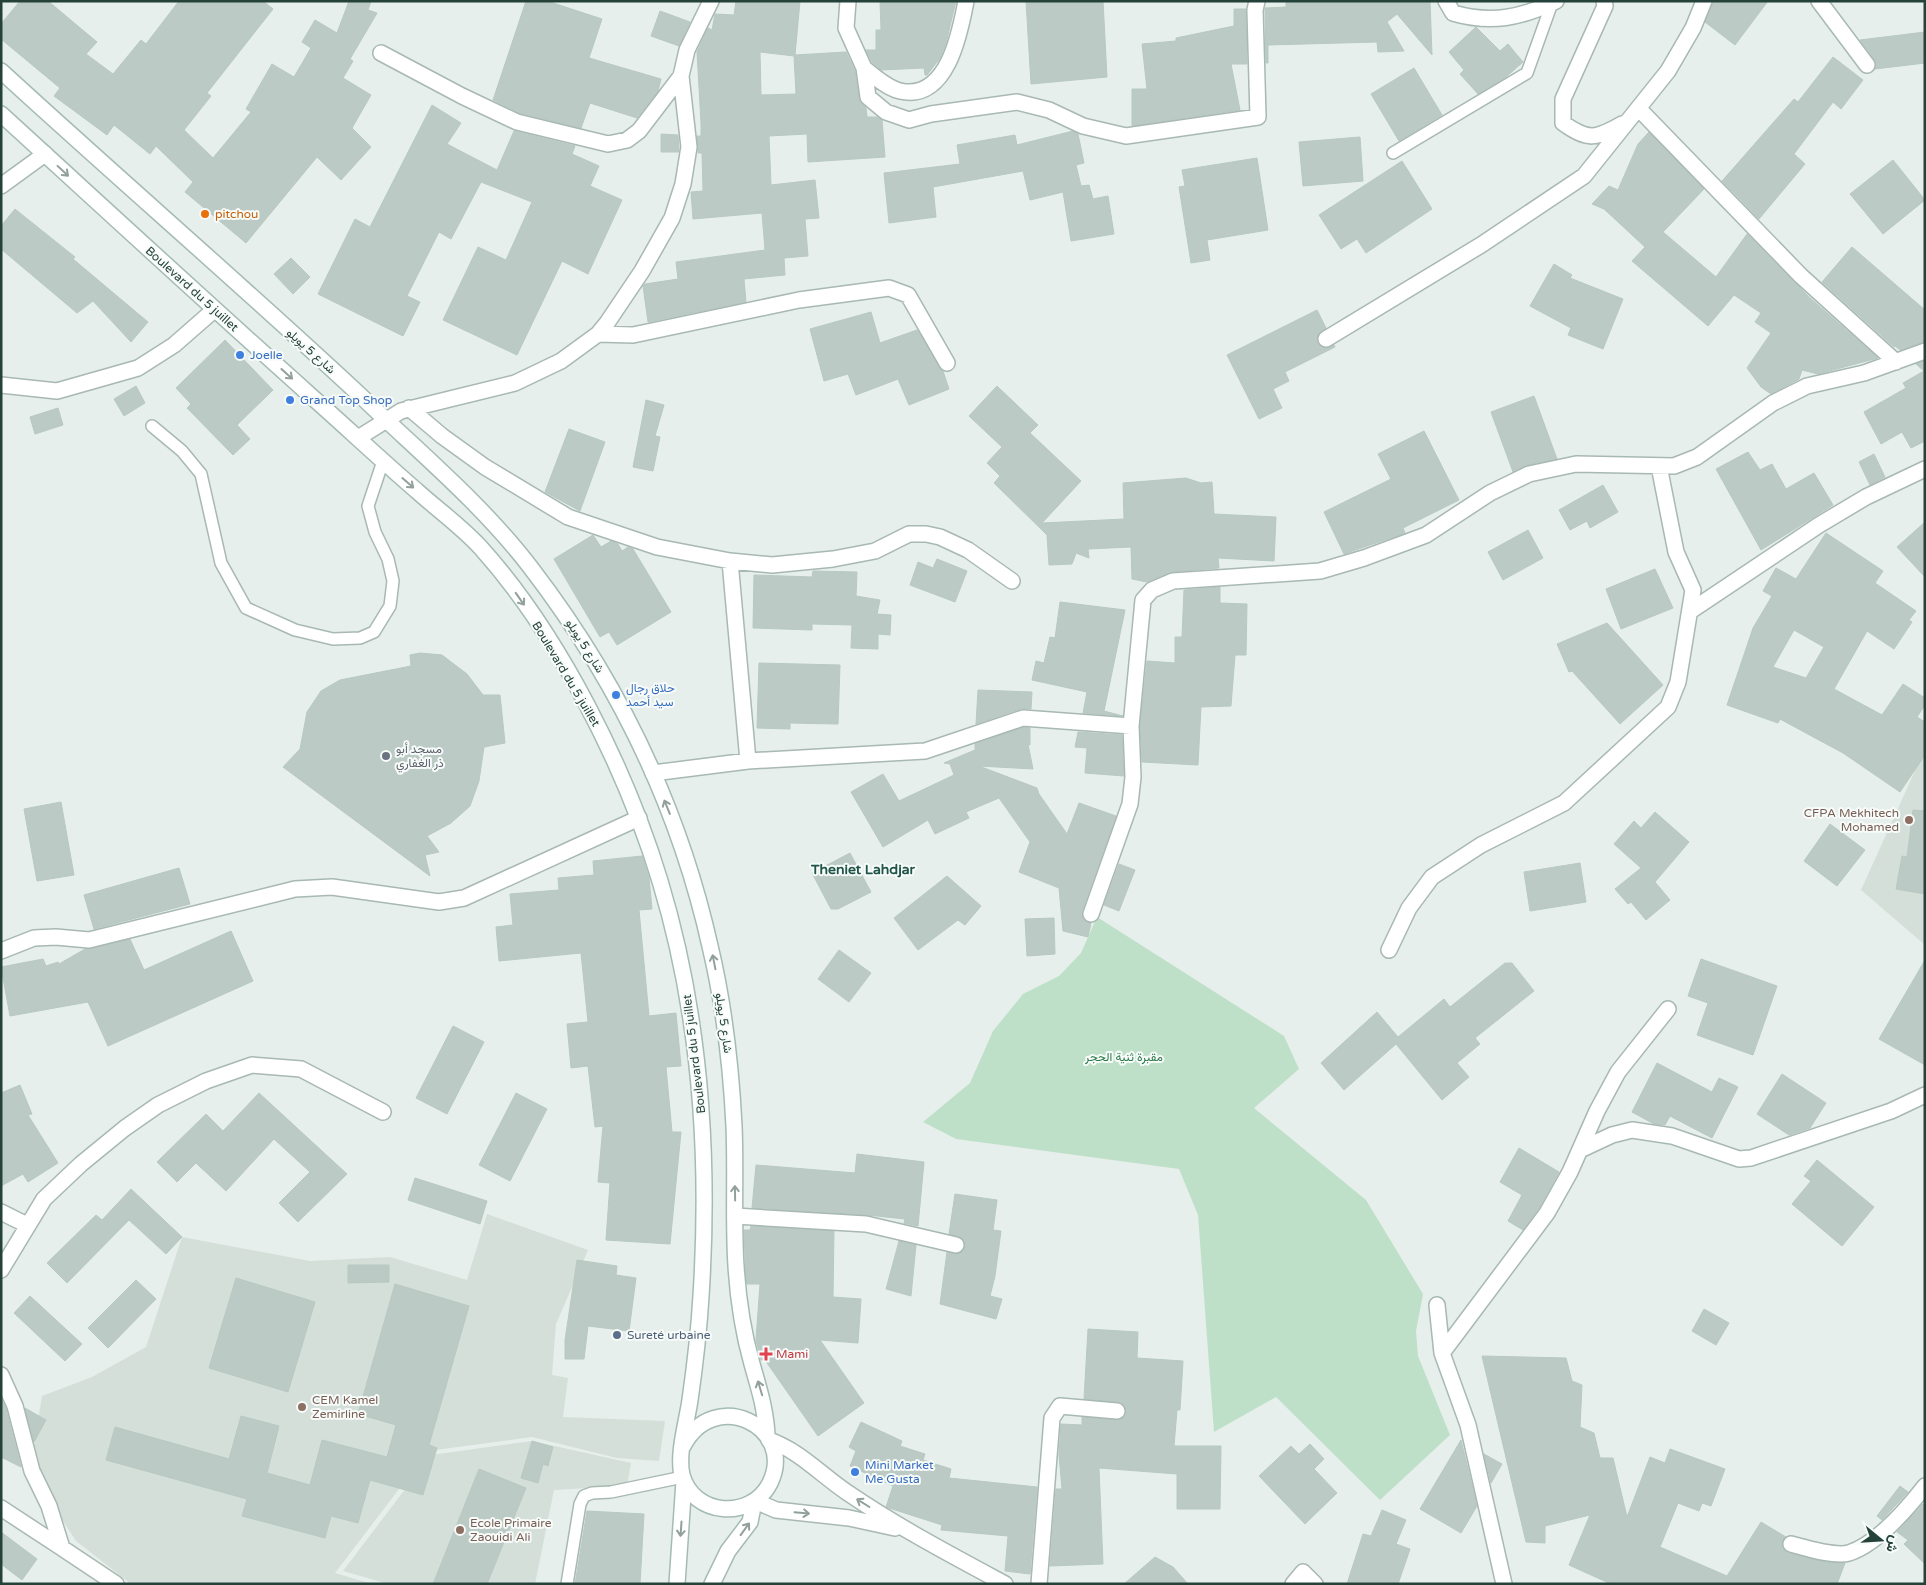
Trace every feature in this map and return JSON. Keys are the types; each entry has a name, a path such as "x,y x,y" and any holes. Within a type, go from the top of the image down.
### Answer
{"street":[{"path":"358,438 385,420 409,408 515,383 561,361 598,334 642,271 672,218 683,184 690,147 681,76 686,50 711,1"},
{"path":"848,1 846,28 864,68 868,97 886,112 909,120 940,112 1017,102 1049,110 1084,126 1126,136 1258,118 1255,10 1257,1"},
{"path":"864,68 900,91 916,91 930,86 950,61 960,34 966,1"},
{"path":"1446,1 1454,13 1471,18 1509,19 1554,2"},
{"path":"1326,339 1481,246 1584,176 1668,71 1693,28 1704,1"},
{"path":"1819,1 1867,65"},
{"path":"1606,3 1564,99 1563,123 1579,135 1601,136 1635,113"},
{"path":"381,54 462,96 518,122 608,144 626,140 639,131 681,76"},
{"name":"شارع 5 يويلو","path":"1,71 385,420 498,528 558,604 605,678 653,773 676,829 695,888 710,946 722,1006 730,1067 734,1128 735,1216 739,1298 744,1332 764,1403 768,1438"},
{"path":"1635,113 1801,276 1896,362"},
{"name":"Boulevard du 5 juillet","path":"1,114 214,310 479,546 517,595 565,668 596,722 638,818 660,879 677,942 690,1006 699,1070 703,1135 703,1244 697,1345 683,1446"},
{"path":"1,186 46,154"},
{"path":"598,334 632,335 799,300 889,288 908,295 947,363"},
{"path":"1,385 57,391 138,368 174,345 214,310"},
{"path":"1091,914 1130,804 1133,777 1131,726 1143,600 1152,590 1173,581 1320,571 1364,558 1426,535 1490,493 1529,474 1576,464 1674,466 1697,457 1773,402 1807,386 1864,373 1925,351"},
{"path":"409,408 442,436 485,467 568,517 657,547 730,561 772,565 833,559 875,551 909,534 926,534 940,537 968,550 1012,581"},
{"path":"1389,950 1409,908 1432,876 1481,845 1564,803 1668,707 1678,682 1692,610 1693,590 1676,552 1659,466"},
{"path":"1692,610 1819,525 1866,497 1925,469"},
{"path":"730,561 748,760"},
{"path":"653,773 748,760 925,751 1023,718 1131,726"},
{"path":"1,951 34,938 56,937 89,940 296,888 332,887 438,902 464,898 638,818"},
{"path":"1442,1353 1547,1213 1618,1072 1668,1009"},
{"path":"1,1270 44,1199 81,1164 125,1128 158,1105 206,1081 252,1065 301,1070 383,1112"},
{"path":"1580,1150 1612,1135 1632,1130 1672,1136 1739,1159 1751,1158 1891,1111 1925,1095"},
{"path":"1,1212 27,1225"},
{"path":"735,1216 866,1224 956,1245"},
{"path":"1437,1305 1442,1353 1468,1425 1504,1584"},
{"path":"1,1375 15,1406 32,1471 49,1506 62,1548"},
{"path":"1039,1584 1052,1418 1060,1406 1117,1411"},
{"path":"677,1584 683,1479 681,1456 683,1446 696,1427 706,1421 722,1416 739,1416 750,1421 768,1438 797,1453 835,1484 904,1530 1004,1584"},
{"path":"683,1479 698,1500 714,1507 731,1510 754,1501 767,1488 774,1473 773,1450 768,1438"},
{"path":"1791,1544 1822,1552 1847,1553 1869,1542 1910,1505 1925,1486"},
{"path":"754,1501 776,1510 849,1518 904,1530"},
{"path":"712,1584 728,1551 750,1522 754,1501"},
{"path":"1,1508 116,1584"},
{"path":"1293,1584 1303,1572 1315,1584"}],"lane":[{"path":"1393,153 1527,73 1554,2"},
{"path":"152,426 182,451 201,474 221,563 246,608 295,630 333,639 360,638 374,632 390,606 393,581 388,558 374,532 368,506 383,461"},
{"path":"567,1584 580,1504 584,1496 592,1493 611,1492 683,1479"}],"shaded area":[{"name":"CFPA Mekhitech Mohamed","path":"1925,751 1925,945 1861,890"},
{"name":"CEM Kamel Zemirline","path":"487,1214 588,1250 556,1324 552,1375 568,1378 563,1417 665,1421 659,1461 617,1458 532,1437 428,1451 335,1573 372,1584 131,1584 76,1541 45,1493 31,1464 42,1396 92,1377 146,1347 182,1237 310,1261 390,1257 467,1280"},
{"name":"Ecole Primaire Zaouidi Ali","path":"532,1441 631,1463 627,1486 554,1490 535,1584 388,1584 343,1571 431,1455"}],"green space":[{"name":"مقبرة ثنية الحجر","path":"1097,917 1284,1036 1299,1069 1254,1108 1366,1200 1423,1294 1416,1331 1418,1356 1450,1435 1380,1500 1276,1397 1214,1432 1198,1215 1179,1169 956,1139 923,1122 970,1083 993,1031 1023,994 1059,976 1081,953"}],"building":[{"path":"20,1 48,1 97,42 86,54 113,74 141,40 146,44 179,1 263,1 273,9 207,93 211,96 184,130 213,158 251,112 246,109 272,64 294,77 311,48 302,42 315,20 337,33 349,1 371,1 368,10 377,13 350,59 353,61 343,78 371,95 352,128 371,147 341,180 317,157 246,243 185,192 193,182 156,146 150,154 114,125 107,135 54,96 60,88 1,39 1,24"},
{"path":"526,1 547,1 602,19 589,58 661,79 658,91 637,118 590,103 581,128 520,113 493,100"},
{"path":"736,1 800,1 795,55 846,52 855,71 859,98 866,108 867,117 877,117 882,120 885,157 808,162 807,134 769,136 771,185 815,180 819,218 805,219 808,256 784,258 785,275 744,279 746,302 648,322 643,286 645,284 678,279 676,262 765,250 762,213 693,219 691,192 703,191 702,153 698,153 697,136 701,136 701,123 697,52 708,28 712,30 715,14 734,15","holes":["760,52 794,56 796,94 761,95"]},
{"path":"880,1 956,1 946,43 940,58 927,75 925,75 924,68 881,70 872,62 866,50 876,50 876,30 881,30"},
{"path":"1026,1 1103,1 1107,77 1031,84"},
{"path":"1286,1 1430,1 1432,55 1397,14 1387,22 1404,51 1378,52 1377,42 1268,45 1268,63 1266,63 1265,8 1286,7"},
{"path":"1714,1 1768,1 1735,45 1705,22"},
{"path":"1234,9 1246,9 1247,64 1231,64 1240,110 1132,126 1132,89 1147,89 1142,44 1176,41 1176,38 1234,26"},
{"path":"660,11 690,22 679,46 651,36"},
{"path":"1476,27 1500,51 1508,44 1523,62 1506,77 1478,94 1460,74 1464,70 1449,52"},
{"path":"1925,32 1925,63 1875,69 1875,60 1860,40"},
{"path":"1833,57 1863,80 1841,109 1833,102 1794,154 1805,164 1759,219 1722,181 1794,99 1798,102"},
{"path":"1414,68 1442,115 1399,141 1371,94"},
{"path":"432,105 461,123 447,144 497,170 514,131 575,146 572,154 599,166 590,186 622,200 588,274 562,261 517,355 443,320 478,247 506,260 532,202 481,182 451,239 439,232 407,296 420,302 403,336 318,294 355,219 370,227"},
{"path":"1073,131 1078,134 1084,163 1076,165 1081,186 1089,185 1093,199 1108,196 1114,234 1071,241 1063,192 1030,200 1023,171 933,187 936,217 889,223 884,173 960,164 957,145 1015,135 1017,145"},
{"path":"1649,132 1704,189 1663,232 1716,277 1747,234 1809,297 1878,358 1818,374 1802,370 1799,379 1771,394 1761,387 1747,368 1771,333 1755,322 1761,313 1734,295 1708,326 1632,261 1645,247 1604,209 1592,204 1609,186 1618,190 1638,144"},
{"path":"661,134 678,135 679,152 661,152"},
{"path":"1360,137 1363,181 1303,186 1299,142"},
{"path":"1257,158 1268,230 1207,240 1210,260 1191,263 1179,187 1185,186 1182,170"},
{"path":"1893,160 1925,200 1883,234 1850,194"},
{"path":"1402,161 1432,209 1366,253 1357,239 1341,249 1319,215"},
{"path":"15,209 75,257 73,259 148,322 131,342 93,301 77,313 1,249 1,226"},
{"path":"1852,247 1925,310 1925,342 1900,350 1894,347 1822,282"},
{"path":"291,258 310,277 293,294 274,274"},
{"path":"1554,264 1572,275 1570,278 1623,299 1603,349 1568,335 1571,328 1530,306"},
{"path":"1317,310 1326,328 1318,335 1318,343 1326,348 1334,345 1335,347 1285,372 1289,381 1273,389 1282,408 1259,419 1227,355"},
{"path":"871,312 880,343 917,330 943,371 949,389 909,405 898,379 856,395 848,374 824,381 810,329"},
{"path":"225,340 273,390 237,425 250,439 233,455 187,408 191,404 176,388"},
{"path":"1925,361 1925,441 1911,448 1902,432 1881,444 1864,412 1906,388 1903,383 1924,371 1916,364"},
{"path":"136,386 145,403 124,416 114,399"},
{"path":"997,386 1038,425 1030,433 1081,481 1042,523 1124,519 1123,483 1186,478 1201,483 1212,482 1214,514 1276,517 1274,561 1218,558 1219,568 1172,572 1147,582 1132,579 1131,547 1088,549 1089,558 1076,553 1072,564 1049,565 1047,535 994,483 1000,476 987,463 1002,447 969,416"},
{"path":"1534,396 1557,459 1527,465 1513,472 1491,412"},
{"path":"646,400 664,405 655,436 660,437 653,471 633,467"},
{"path":"58,408 63,425 35,434 30,417"},
{"path":"569,429 605,442 580,511 545,492"},
{"path":"1424,431 1459,500 1403,528 1405,533 1344,554 1324,512 1391,479 1378,454"},
{"path":"1748,452 1760,470 1772,464 1786,489 1814,473 1833,505 1761,550 1716,469"},
{"path":"1874,454 1885,477 1870,485 1859,462"},
{"path":"1603,485 1618,512 1590,528 1587,521 1570,530 1559,510"},
{"path":"1925,522 1925,577 1897,547"},
{"path":"1528,530 1543,558 1503,580 1488,552"},
{"path":"1826,533 1883,571 1875,583 1916,611 1909,620 1912,622 1894,649 1867,631 1834,689 1882,715 1903,684 1925,698 1925,705 1917,717 1925,722 1925,755 1900,792 1843,753 1780,719 1778,723 1727,705 1753,628 1772,596 1763,591 1776,568 1796,579","holes":["1794,630 1824,647 1806,678 1773,667"]},
{"path":"593,535 601,547 611,541 618,544 622,551 628,547 633,549 671,612 617,645 609,632 600,637 554,559"},
{"path":"937,559 967,571 955,602 910,585 918,562 933,568"},
{"path":"1655,569 1673,608 1621,629 1606,589"},
{"path":"813,571 857,572 856,596 880,600 877,614 891,615 890,635 878,634 878,649 851,648 852,625 812,624 812,630 753,628 754,575 812,577"},
{"path":"1220,587 1220,603 1247,604 1246,655 1235,655 1231,706 1201,707 1198,765 1142,762 1140,726 1147,661 1175,663 1175,637 1182,637 1184,590"},
{"path":"1060,602 1125,610 1104,711 1123,716 1083,713 1087,692 1032,680 1036,661 1044,663 1050,637 1055,638"},
{"path":"1607,623 1663,685 1620,724 1572,671 1569,672 1557,644"},
{"name":"مسجد أبو ذر الغفاري","path":"420,653 442,655 467,674 483,695 500,695 505,743 484,747 479,781 470,806 451,823 427,836 439,852 425,855 430,876 283,767 300,749 307,712 321,691 340,680 411,666 410,655"},
{"path":"759,663 840,665 838,724 790,723 790,729 757,728"},
{"path":"978,690 1032,692 1031,709 1020,709 976,724"},
{"path":"1024,727 1030,728 1030,745 1028,744 1033,769 979,766 1037,788 1039,794 1067,834 1079,803 1116,816 1082,911 1084,920 1091,923 1088,937 1063,931 1059,888 1019,872 1030,842 999,798 966,812 969,818 935,834 928,820 883,847 851,792 883,774 899,801 954,775 950,764 944,763 975,750 975,744"},
{"path":"1078,732 1122,735 1124,776 1085,773 1087,748 1075,747"},
{"path":"61,802 74,875 37,881 24,809"},
{"path":"1913,810 1925,811 1925,894 1896,889 1902,856 1907,857"},
{"path":"1655,812 1689,842 1655,882 1670,900 1646,920 1631,902 1628,904 1615,889 1641,868 1614,844 1634,821 1641,828"},
{"path":"1830,824 1865,850 1837,886 1804,861"},
{"path":"850,853 871,892 838,909 831,909 812,873"},
{"path":"642,856 649,878 652,909 639,910 649,1016 676,1013 681,1066 666,1067 672,1132 681,1132 670,1244 606,1240 610,1183 598,1182 603,1126 595,1127 588,1066 571,1068 567,1024 588,1022 581,953 499,961 496,927 513,925 510,894 559,890 558,878 594,875 593,861"},
{"path":"1580,863 1586,902 1530,911 1524,872"},
{"path":"1119,864 1135,870 1119,911 1104,905"},
{"path":"179,868 190,904 94,929 84,895"},
{"path":"947,876 981,906 965,925 958,920 918,950 894,918"},
{"path":"1054,918 1055,954 1027,956 1025,919"},
{"path":"231,931 253,981 108,1046 88,1002 10,1016 1,967 43,959 46,966 58,962 59,964 85,949 130,939 144,970"},
{"path":"839,950 871,973 849,1002 818,979"},
{"path":"1701,959 1777,986 1753,1055 1697,1035 1708,1003 1688,996"},
{"path":"1925,960 1925,1065 1879,1039"},
{"path":"1505,963 1512,963 1534,991 1475,1038 1480,1044 1457,1063 1469,1077 1442,1100 1396,1044 1344,1090 1321,1063 1377,1012 1398,1037 1444,999 1450,1007"},
{"path":"453,1026 484,1042 447,1114 416,1098"},
{"path":"1657,1063 1712,1092 1719,1078 1738,1087 1712,1138 1670,1116 1665,1125 1654,1124 1632,1112"},
{"path":"1782,1074 1826,1103 1810,1128 1789,1135 1757,1114"},
{"path":"20,1085 32,1114 28,1115 58,1163 28,1182 23,1174 1,1186 1,1093"},
{"path":"259,1093 347,1174 298,1222 279,1203 310,1172 274,1139 226,1191 196,1163 177,1182 157,1162 206,1114 223,1131"},
{"path":"516,1093 547,1109 510,1181 479,1165"},
{"path":"1519,1148 1559,1172 1539,1208 1523,1230 1508,1221 1522,1195 1500,1182"},
{"path":"857,1154 924,1162 918,1226 904,1223 905,1219 752,1208 756,1165 855,1173"},
{"path":"1817,1160 1874,1207 1842,1246 1792,1204 1811,1181 1804,1176"},
{"path":"415,1178 487,1201 480,1224 408,1200"},
{"path":"131,1189 182,1237 166,1254 129,1220 67,1283 47,1263 96,1215 102,1220"},
{"path":"955,1194 997,1200 993,1230 1001,1231 995,1276 990,1296 1002,1299 996,1319 940,1304 947,1252 959,1254 965,1247 962,1238 949,1234"},
{"path":"751,1226 834,1231 833,1297 861,1299 858,1343 820,1340 864,1403 818,1436 765,1360 761,1360 756,1340 760,1284 747,1284 746,1278 744,1230 750,1230"},
{"path":"899,1241 916,1245 911,1296 886,1289"},
{"path":"577,1260 617,1266 616,1275 636,1278 629,1331 588,1326 584,1359 565,1359 565,1340"},
{"path":"348,1265 389,1265 389,1282 348,1283"},
{"path":"236,1278 315,1302 288,1392 209,1368"},
{"path":"136,1280 156,1299 108,1348 88,1328"},
{"path":"395,1284 469,1306 429,1445 437,1448 423,1495 370,1480 358,1523 331,1516 325,1538 242,1516 247,1499 106,1460 115,1427 229,1459 241,1416 279,1426 267,1473 310,1485 322,1440 387,1457 396,1425 358,1414"},
{"path":"30,1296 82,1344 65,1361 14,1313"},
{"path":"1704,1309 1729,1323 1716,1345 1692,1331"},
{"path":"1088,1329 1138,1332 1137,1358 1183,1361 1180,1410 1177,1410 1174,1446 1221,1446 1220,1509 1177,1509 1177,1474 1099,1468 1103,1564 1050,1566 1056,1489 1062,1489 1059,1455 1061,1424 1082,1425 1082,1417 1120,1420 1126,1412 1125,1407 1118,1402 1084,1399"},
{"path":"1482,1356 1566,1358 1572,1381 1582,1385 1580,1427 1594,1433 1600,1458 1613,1458 1627,1517 1650,1457 1665,1463 1670,1449 1725,1469 1711,1506 1702,1503 1699,1511 1678,1503 1660,1547 1727,1576 1761,1522 1786,1537 1782,1546 1788,1553 1826,1562 1845,1563 1837,1584 1611,1584 1569,1565 1590,1515 1545,1526 1545,1543 1526,1542"},
{"path":"1,1398 6,1409 21,1467 1,1457"},
{"path":"25,1408 46,1420 34,1442"},
{"path":"861,1422 902,1441 900,1446 925,1454 923,1460 951,1469 949,1478 1037,1487 1030,1574 1005,1571 1008,1536 941,1530 942,1525 886,1507 893,1486 850,1466 856,1451 849,1447"},
{"path":"1461,1440 1477,1506 1461,1533 1420,1509"},
{"path":"532,1441 553,1447 548,1466 543,1464 538,1483 521,1478"},
{"path":"1310,1444 1324,1459 1314,1469 1337,1493 1305,1524 1259,1476 1291,1446 1299,1454"},
{"path":"1484,1454 1502,1464 1491,1483"},
{"path":"479,1469 526,1488 487,1584 433,1584"},
{"path":"1900,1486 1908,1492 1882,1520 1877,1516"},
{"path":"1923,1504 1925,1506 1925,1564 1904,1544 1908,1540 1897,1532"},
{"path":"1382,1510 1406,1520 1396,1544 1410,1549 1398,1584 1347,1584 1363,1534 1371,1536"},
{"path":"587,1511 644,1514 640,1584 575,1584"},
{"path":"1,1532 37,1559 22,1580 1,1564"},
{"path":"1155,1557 1173,1567 1188,1584 1124,1584"}],"place":[{"name":"pitchou","path":"205,214"},
{"name":"Joelle","path":"240,355"},
{"name":"Grand Top Shop","path":"290,400"},
{"name":"حلاق رجال سيد أحمد","path":"616,695"},
{"name":"مسجد أبو ذر الغفاري","path":"386,756"},
{"name":"CFPA Mekhitech Mohamed","path":"1909,820"},
{"name":"Sureté urbaine","path":"617,1335"},
{"name":"Mami","path":"766,1354"},
{"name":"CEM Kamel Zemirline","path":"302,1407"},
{"name":"Mini Market Me Gusta","path":"855,1472"},
{"name":"Ecole Primaire Zaouidi Ali","path":"460,1530"}],"district":[{"name":"Theniet Lahdjar","path":"863,869"}]}
